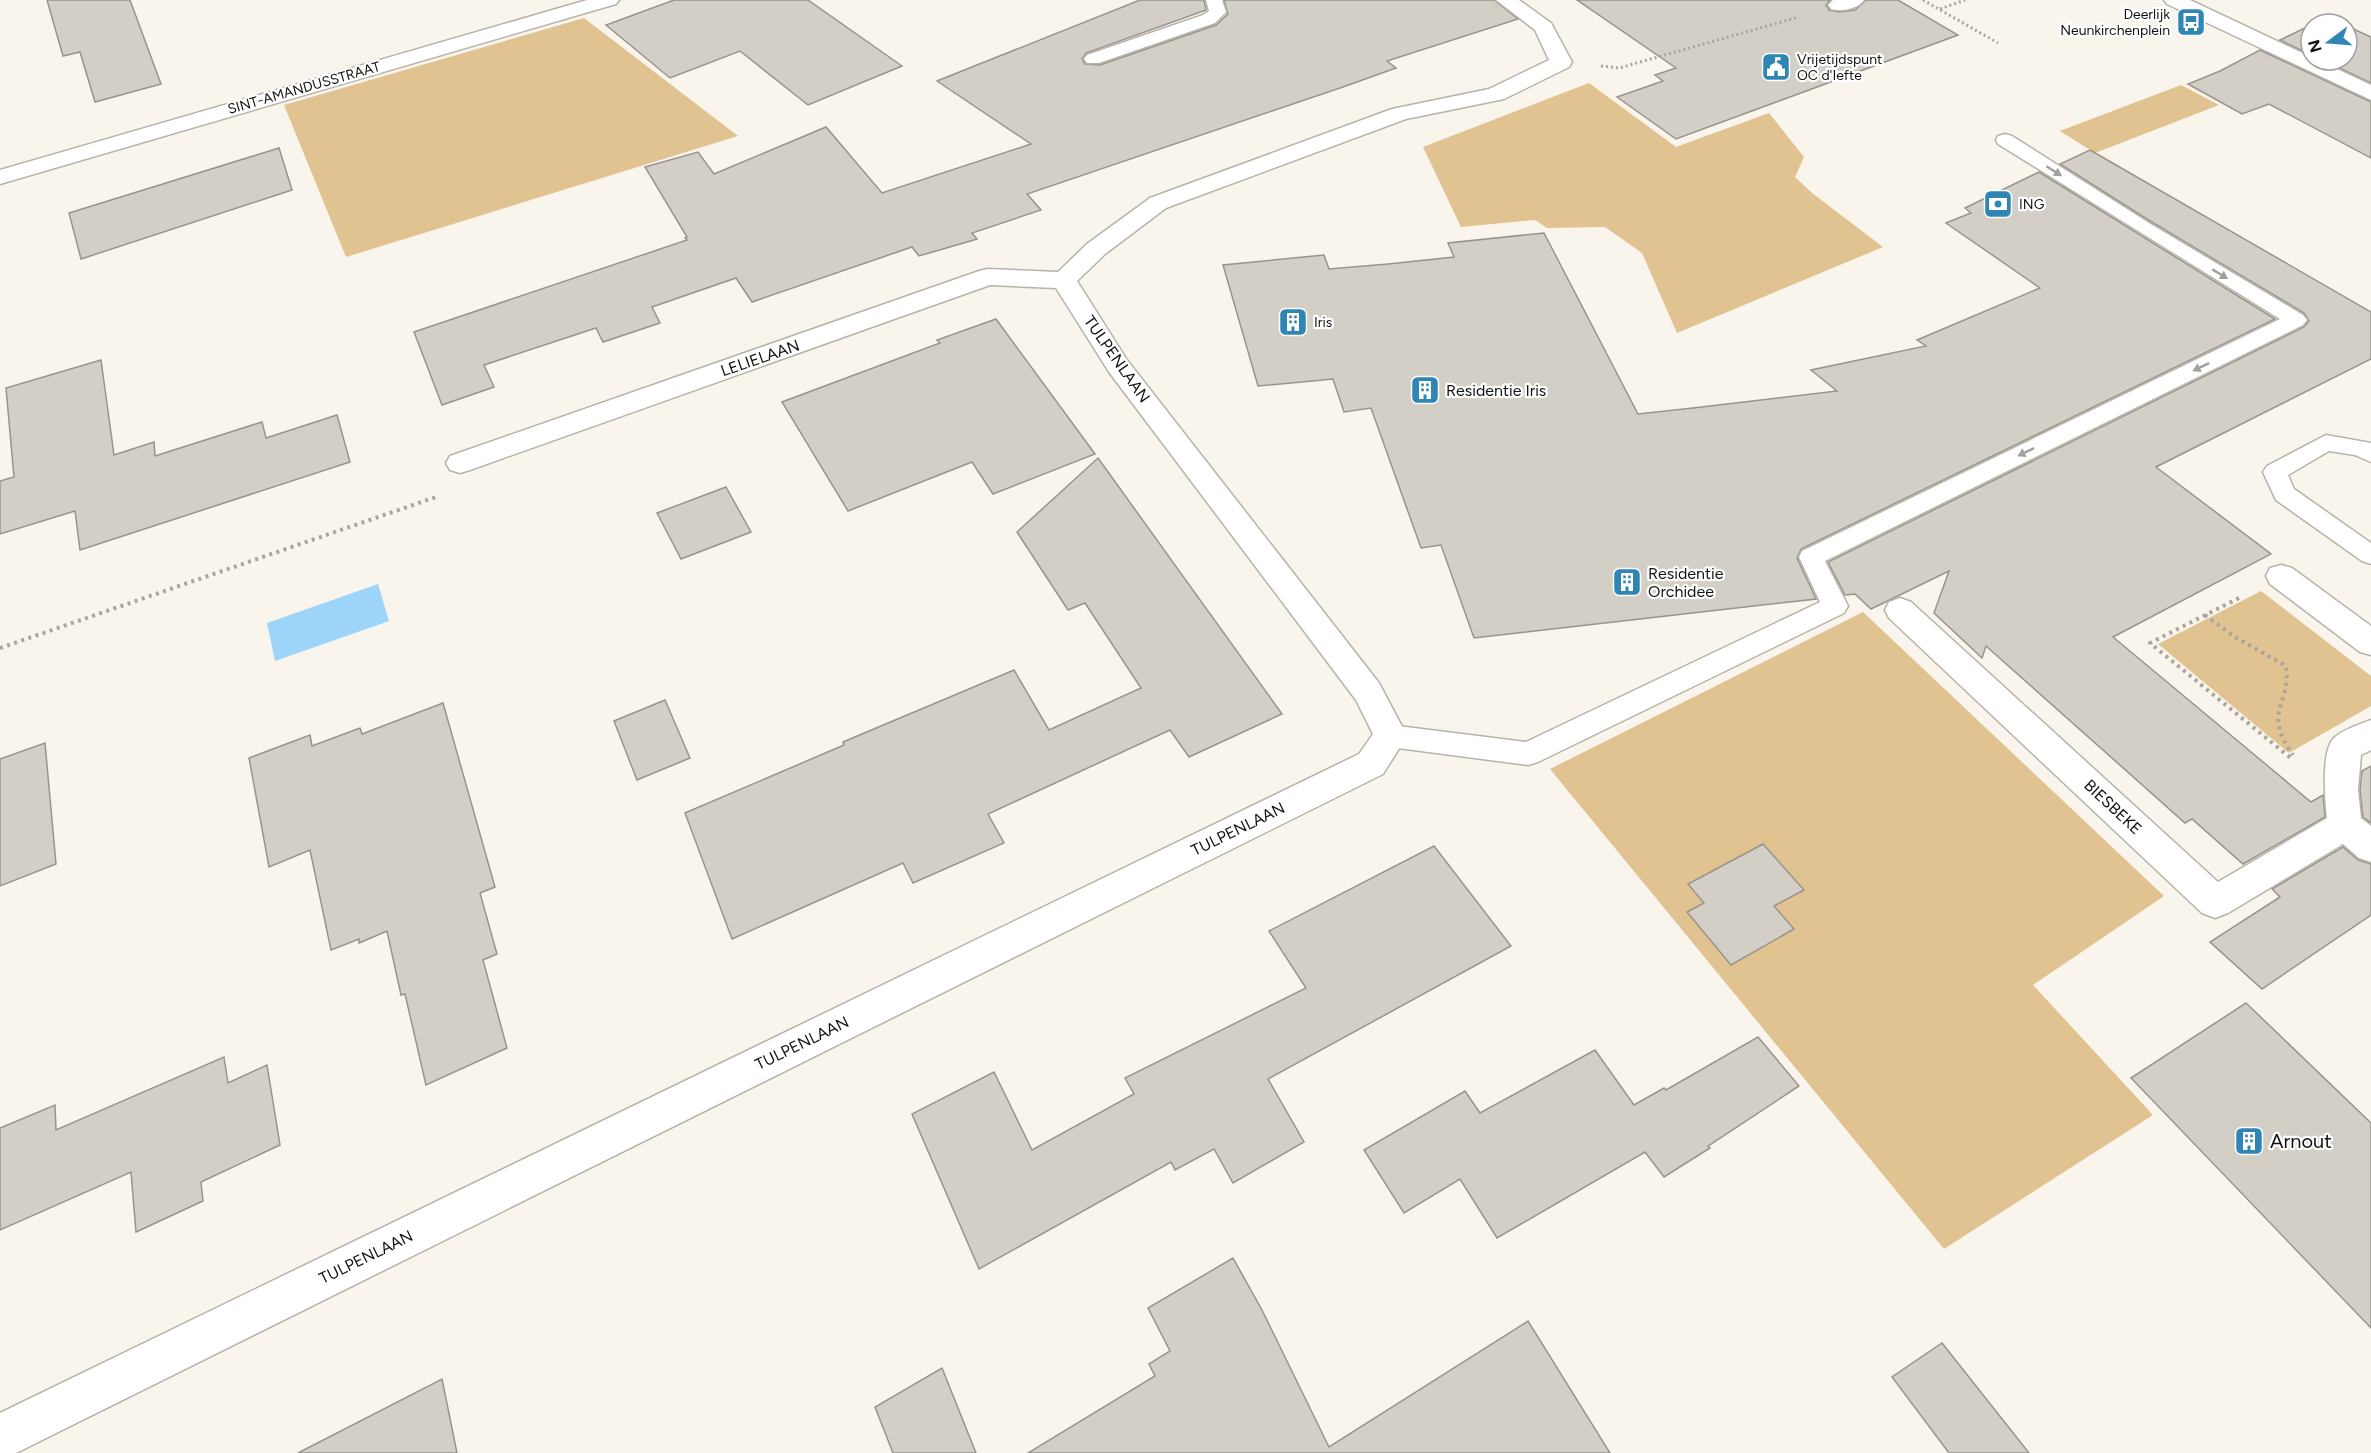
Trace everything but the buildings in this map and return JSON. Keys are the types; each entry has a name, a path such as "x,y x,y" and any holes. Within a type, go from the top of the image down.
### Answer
{"street":[{"name":"SINT-AMANDUSSTRAAT","path":"0,177 577,4 609,0"},
{"path":"1064,280 1096,249 1158,203 1400,114 1496,94 1562,62 1544,27 1506,0"},
{"path":"2178,1 2371,93"},
{"name":"LELIELAAN","path":"460,463 988,277 1064,280"},
{"name":"TULPENLAAN","path":"0,1437 1371,764 1390,736 1368,692 1118,366 1064,280"},
{"path":"2282,576 2371,643"},
{"name":"BIESBEKE","path":"1900,610 2215,902 2345,825"},
{"path":"2371,734 2345,748 2341,789 2345,825 2371,847"}],"lane":[{"path":"1093,59 1209,19 1218,12 1215,0"},
{"path":"1390,736 1528,754 1835,606 1811,557 2296,320 2142,227 2005,140"},
{"path":"2371,454 2361,448 2326,443 2275,472 2284,494 2371,555"}],"path":[{"path":"1923,0 1998,43"},
{"path":"1939,9 1965,0"},
{"path":"1562,62 1619,68 1846,3"},
{"path":"0,648 437,496 460,463"},
{"path":"2205,615 2235,637 2286,666 2288,673 2276,713 2277,728 2283,742 2300,764 2150,643 2205,615 2282,576"}],"shaded area":[{"path":"584,18 738,136 346,257 284,105"},
{"path":"1589,83 1676,147 1769,113 1804,157 1795,177 1812,193 1883,247 1677,333 1642,253 1605,227 1547,228 1535,220 1461,227 1423,147"},
{"path":"2181,85 2219,105 2095,153 2060,131"},
{"path":"2261,591 2371,676 2371,706 2289,753 2158,644"},
{"path":"1863,612 2164,896 2033,985 2153,1115 1944,1249 1550,769"}],"water":[{"path":"378,584 389,621 275,661 267,623"}],"place":[{"name":"Deerlijk Neunkirchenplein","path":"2191,22"},
{"name":"Vrijetijdspunt OC d'Iefte","path":"1776,67"},
{"name":"ING","path":"1998,204"},
{"name":"Iris","path":"1293,322"},
{"name":"Residentie Iris","path":"1425,390"},
{"name":"Residentie Orchidee","path":"1627,582"},
{"name":"Arnout","path":"2249,1141"}]}
